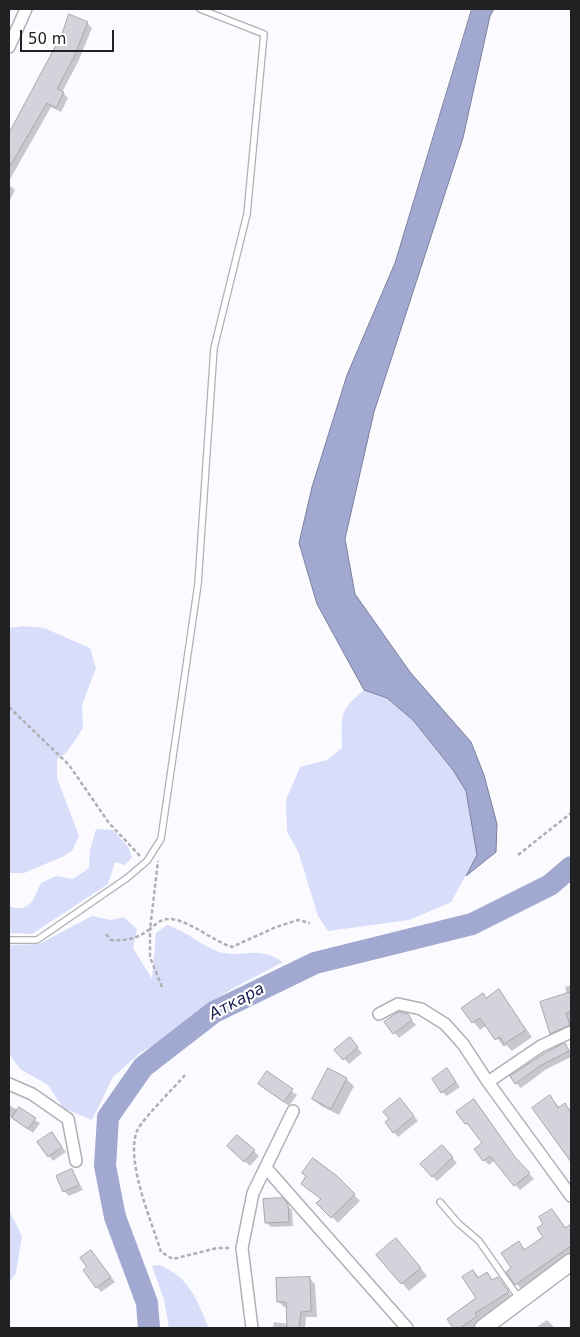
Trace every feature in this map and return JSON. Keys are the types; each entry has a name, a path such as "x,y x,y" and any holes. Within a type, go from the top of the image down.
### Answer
{"street":[{"path":"9,47 26,9"},
{"path":"379,1014 398,1004 421,1009 445,1024 463,1044 488,1082 571,1196"},
{"path":"488,1082 541,1046 571,1032"},
{"path":"9,1084 32,1094 68,1119 76,1161"},
{"path":"252,1328 242,1248 254,1193 293,1111"},
{"path":"266,1168 407,1328"},
{"path":"483,1328 571,1262"}],"lane":[{"path":"9,940 37,940 148,861 161,839 198,584 214,348 247,214 264,34 200,9"},
{"path":"440,1202 458,1223 479,1242 521,1300"}],"path":[{"path":"9,707 69,766 109,823 136,853 148,861"},
{"path":"518,855 571,813"},
{"path":"161,839 150,929 150,956 162,987"},
{"path":"106,934 111,940 128,941 142,936 160,921 171,919 190,926 217,942 232,947 276,927 298,920 310,924"},
{"path":"185,1075 137,1131 133,1154 161,1252 173,1259 217,1248 242,1248"}],"shaded area":[{"path":"472,9 494,9 490,16 463,138 374,412 345,539 355,594 410,672 471,742 484,775 497,824 496,852 466,876 477,855 466,791 453,770 413,720 387,698 364,690 317,604 299,543 312,487 347,375 395,263"},
{"path":"23,626 44,628 90,648 96,668 82,705 83,728 67,752 57,759 57,778 79,836 72,851 62,857 24,873 9,873 9,628"},
{"path":"364,690 387,698 413,720 453,770 466,791 477,855 451,902 409,920 328,931 318,916 298,851 287,832 286,800 300,767 327,760 342,748 343,715 350,703"},
{"path":"96,829 113,830 128,847 132,857 125,865 115,862 108,884 32,934 9,933 9,906 22,908 27,906 41,883 56,876 73,879 89,868 90,850"},
{"path":"92,916 111,920 124,917 137,929 133,948 152,979 156,933 167,925 219,952 228,954 265,954 283,962 230,990 193,1015 163,1040 140,1053 113,1077 92,1120 63,1108 48,1085 20,1069 9,1054 9,945 39,944"},
{"path":"9,1210 22,1236 16,1273 9,1283"},
{"path":"160,1265 186,1283 196,1299 209,1328 169,1328 164,1300 152,1266"}],"building":[{"path":"69,14 88,22 74,57 57,89 64,92 56,108 47,103 9,168 9,133 62,34"},
{"path":"499,989 526,1030 504,1044 500,1037 495,1040 480,1018 472,1023 461,1008 483,993 486,998"},
{"path":"571,992 571,1011 566,1013 570,1025 550,1034 540,1002"},
{"path":"399,1012 408,1014 412,1020 393,1034 384,1022"},
{"path":"350,1037 358,1047 343,1060 334,1050"},
{"path":"565,1043 569,1051 540,1066 515,1084 510,1076 545,1053"},
{"path":"328,1068 347,1078 331,1109 312,1099"},
{"path":"447,1068 456,1082 441,1093 432,1079"},
{"path":"267,1071 293,1089 284,1102 258,1084"},
{"path":"550,1095 558,1108 565,1103 571,1113 571,1162 532,1108"},
{"path":"400,1098 414,1116 393,1133 385,1122 389,1119 383,1112"},
{"path":"474,1099 515,1157 530,1173 514,1186 490,1156 483,1161 474,1149 482,1143 456,1112"},
{"path":"19,1107 36,1118 28,1129 12,1118"},
{"path":"52,1132 62,1147 48,1157 37,1142"},
{"path":"237,1135 255,1150 244,1162 227,1146"},
{"path":"442,1145 453,1157 432,1177 420,1164"},
{"path":"313,1158 337,1176 355,1194 331,1218 316,1203 321,1199 301,1184 306,1176 302,1173"},
{"path":"72,1169 79,1185 63,1192 56,1176"},
{"path":"283,1198 288,1204 289,1222 265,1223 263,1199"},
{"path":"552,1209 565,1228 571,1224 571,1246 515,1285 506,1272 511,1268 501,1253 519,1241 524,1250 543,1237 537,1228 543,1224 539,1217"},
{"path":"396,1238 421,1268 401,1284 376,1255"},
{"path":"91,1250 111,1277 96,1288 83,1270 87,1267 80,1258"},
{"path":"473,1270 478,1278 487,1272 492,1280 498,1277 509,1292 475,1313 477,1316 460,1328 453,1328 447,1319 476,1298 462,1277"},
{"path":"310,1277 311,1311 301,1312 299,1328 287,1328 286,1302 277,1302 276,1278"}],"waterway":[{"name":"Аткара","path":"149,1328 147,1303 115,1217 105,1166 108,1117 143,1067 214,1012 315,963 472,924 550,885 571,867"}]}
